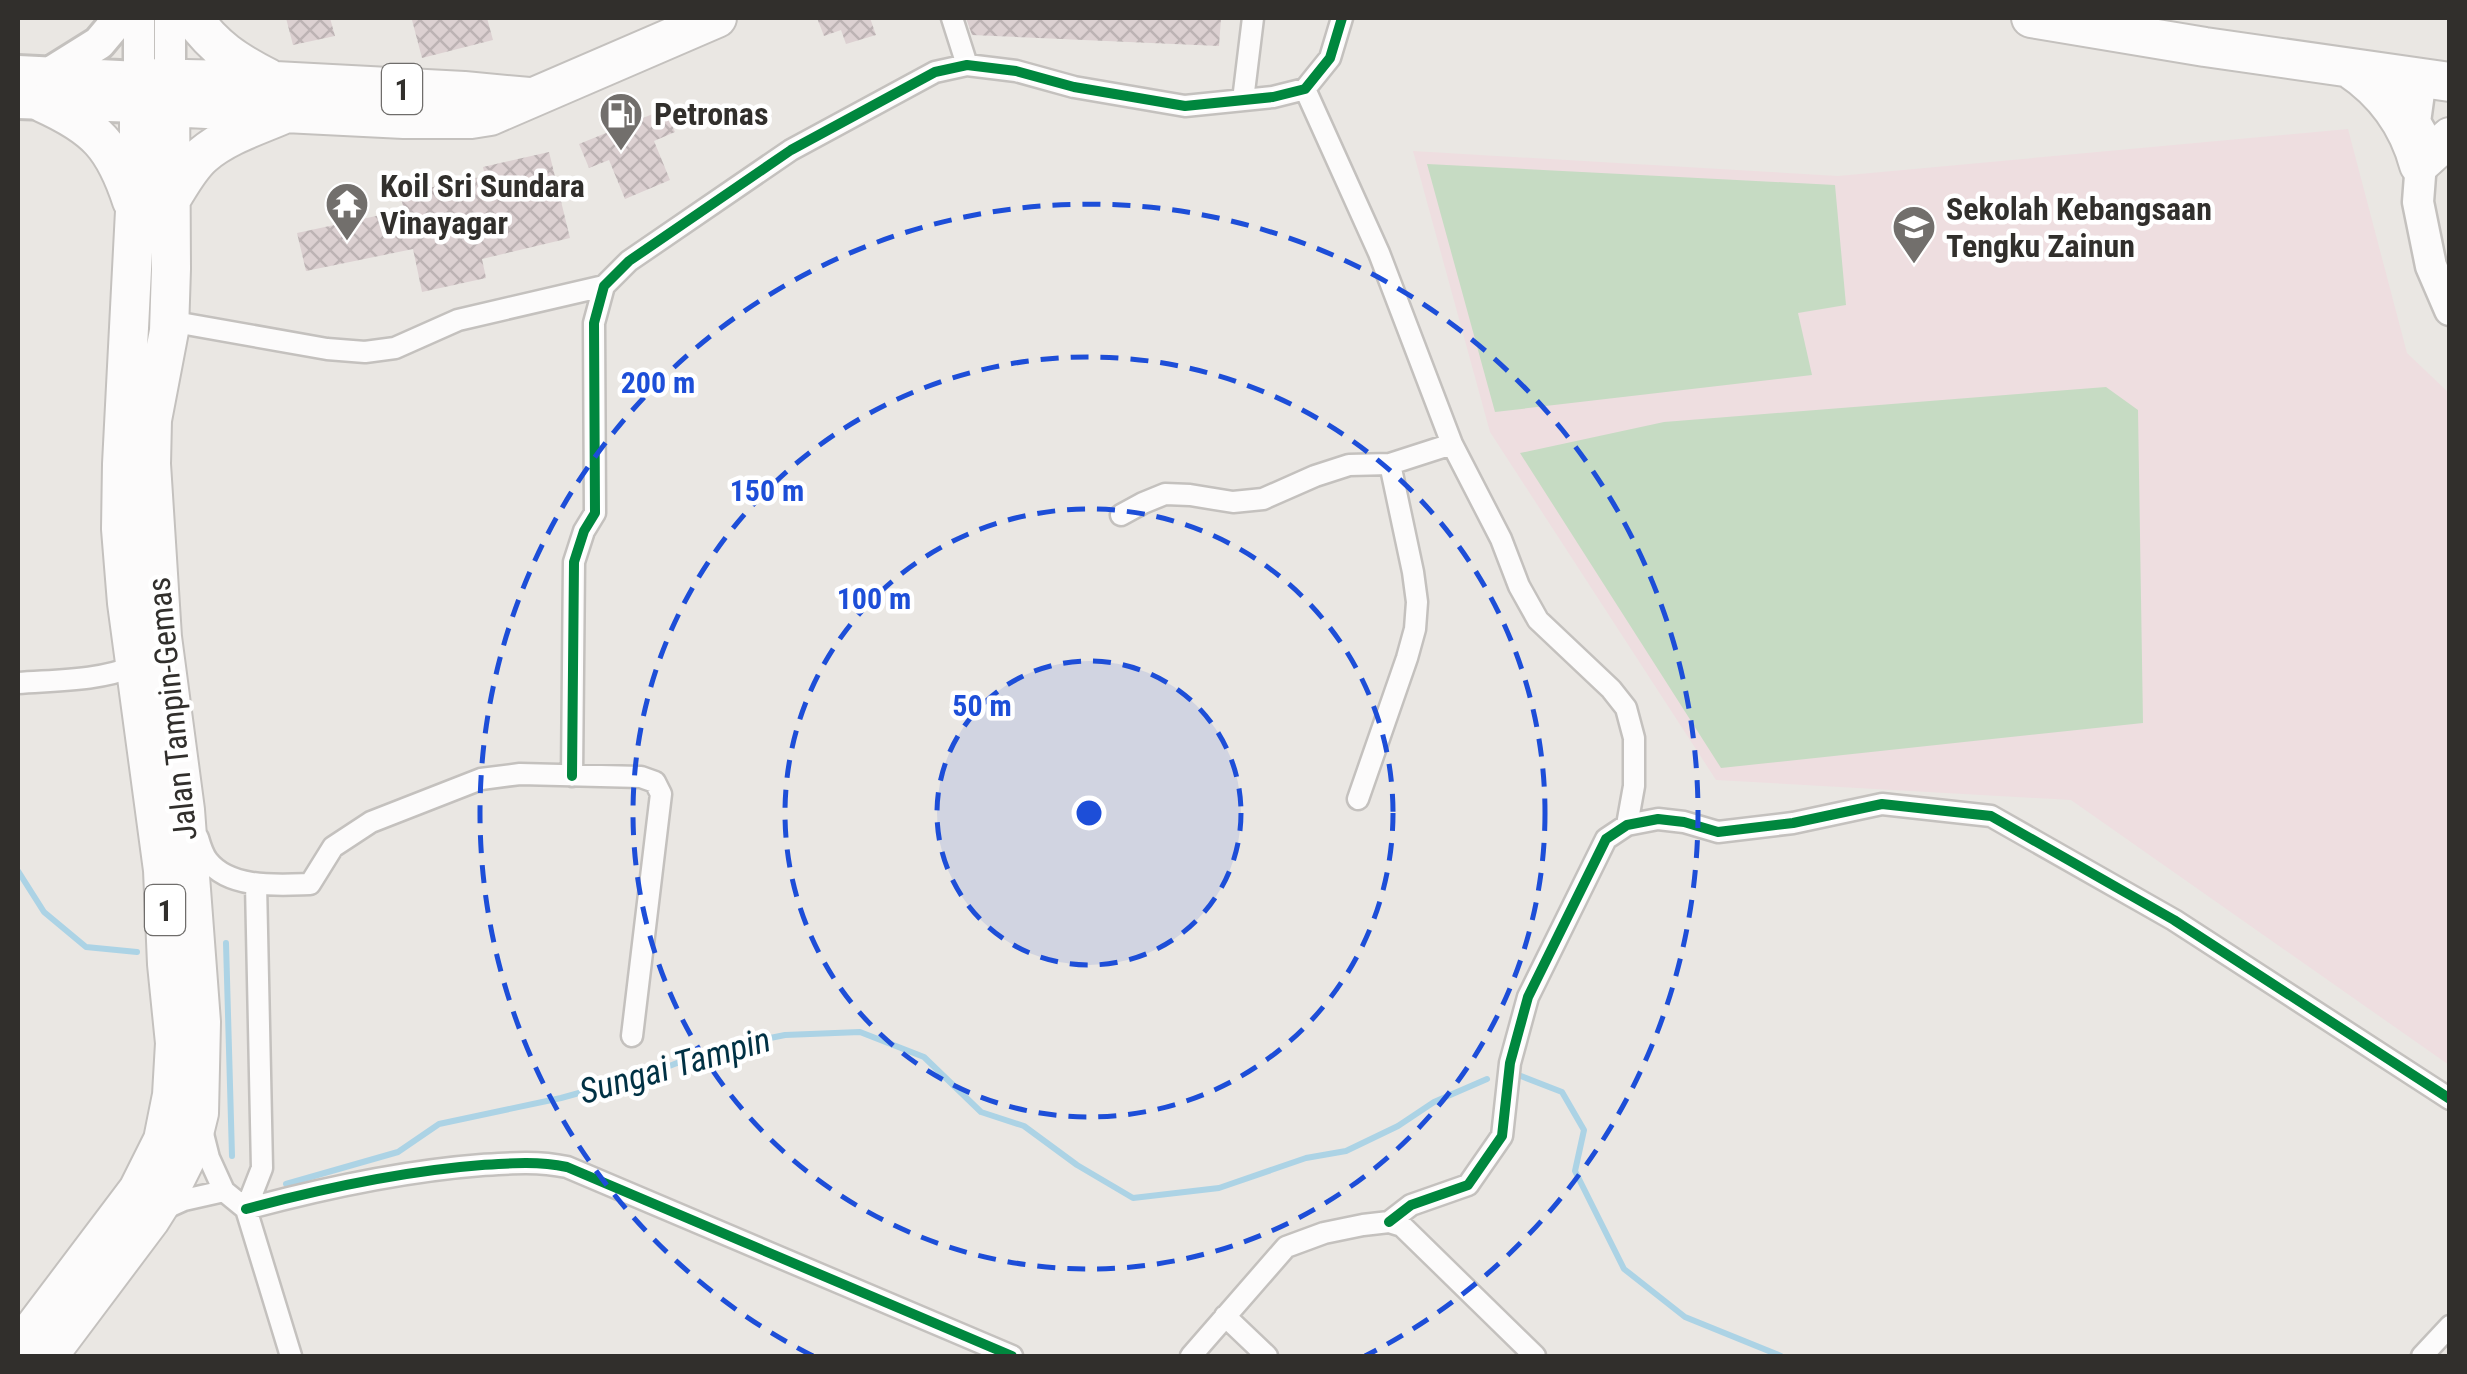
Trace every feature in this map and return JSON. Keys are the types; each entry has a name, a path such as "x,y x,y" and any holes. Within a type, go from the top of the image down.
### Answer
{"highway":[{"path":"37,93 105,143 122,171 153,207 203,155 280,97 218,48 193,18"},
{"name":"1","path":"155,92 280,97 464,90 529,97 717,18"},
{"path":"2031,18 2437,80"},
{"path":"2348,68 2363,77 2398,114 2414,146 2434,144"},
{"name":"Jalan Tampin-Gemas","path":"18,1349 138,1190 163,1140 172,1095 175,1043 163,870 134,666 121,513 123,427 153,207 155,92"},
{"name":"Jalan Tampin-Gemas","path":"48,1356 150,1220 190,1150 199,1114 201,1022 186,810 162,638 153,520 152,420 169,321 153,207"},
{"path":"134,666 162,638"}],"main road":[{"path":"37,93 100,43 120,18"},
{"path":"18,72 37,93 155,92"}],"street":[{"path":"139,18 155,92"},
{"path":"155,92 170,18"},
{"path":"952,18 967,66"},
{"path":"1244,100 1253,18"},
{"path":"572,776 574,562 584,531 595,513 594,323 604,286 629,261 791,150 935,72 967,66 1016,71 1184,106 1273,97 1305,88 1330,58 1342,18"},
{"path":"2437,80 2434,144 2418,202 2438,243 2430,266 2450,310"},
{"path":"1305,88 1380,254 1452,444 1501,539 1519,586 1538,620 1626,708 1634,738 1634,786 1627,825"},
{"path":"169,321 327,350 365,352 395,348 458,320 604,286"},
{"path":"1121,515 1164,494 1248,502 1263,499 1349,464 1390,464 1452,444"},
{"path":"1358,799 1415,629 1413,572 1390,464"},
{"path":"18,683 116,674 134,666"},
{"path":"186,810 208,861 230,877 256,884 310,884 333,847 371,822 482,779 520,774 641,777 655,782 661,794 632,1036"},
{"path":"1389,1222 1411,1205 1468,1186 1502,1136 1510,1063 1528,997 1606,838 1627,825 1658,819 1718,832 1793,823 1882,804 1991,816 2174,920 2450,1099"},
{"path":"246,1210 262,1168 256,884"},
{"path":"199,1114 209,1158 224,1191 246,1210 291,1356"},
{"path":"246,1210 426,1169 541,1161 567,1167 1012,1356"},
{"path":"150,1220 171,1205 224,1191"},
{"path":"1191,1356 1286,1247 1324,1233 1389,1222 1402,1226 1535,1356"},
{"path":"1225,1316 1267,1356"},
{"path":"2422,1356 2450,1326"}],"shaded area":[{"path":"2348,129 2407,353 2449,393 2449,1065 2071,800 1716,780 1490,432 1413,151 1838,176"}],"green space":[{"path":"1427,164 1835,185 1846,305 1798,313 1812,375 1495,412"},
{"path":"2106,387 2138,410 2143,723 1721,768 1520,453 1664,422"}],"building":[{"path":"286,18 330,18 335,36 293,45"},
{"path":"487,18 493,40 422,58 412,20"},
{"path":"817,18 870,18 876,35 846,44 841,30 824,36"},
{"path":"966,18 1221,18 1219,46 972,35"},
{"name":"Petronas","path":"665,109 675,132 654,141 670,180 625,199 609,160 589,168 579,144"},
{"path":"549,152 570,238 482,259 486,278 422,292 413,249 306,271 297,233 404,210 400,194 485,176 483,167"}],"waterway":[{"name":"Sungai Tampin","path":"18,871 44,912 86,947 137,952"},
{"path":"226,943 232,1156"},
{"name":"Sungai Tampin","path":"286,1184 398,1152 439,1124 561,1098 651,1073 711,1050 785,1035 860,1032 924,1057 981,1112 1024,1126 1077,1165 1133,1198 1219,1188 1306,1158 1346,1151 1398,1126 1434,1102 1487,1079"},
{"name":"Sungai Tampin","path":"1521,1076 1562,1092 1584,1130 1575,1171 1624,1269 1685,1317 1781,1356"}],"cycle path":[{"path":"572,776 574,562 584,531 595,513 594,323 604,286 629,261 791,150 935,72 967,65 1016,71 1074,87 1185,106 1273,97 1305,89 1330,58 1342,18"},
{"path":"1389,1222 1411,1205 1468,1185 1502,1136 1510,1063 1528,997 1606,839 1627,825 1658,819 1718,832 1793,823 1882,804 1991,816 2174,920 2450,1099"},
{"path":"246,1209 334,1187 423,1171 514,1163 567,1167 1012,1356"}],"place":[{"name":"Petronas","path":"621,152"},
{"name":"Koil Sri Sundara Vinayagar","path":"347,242"},
{"name":"Sekolah Kebangsaan Tengku Zainun","path":"1914,265"}]}
